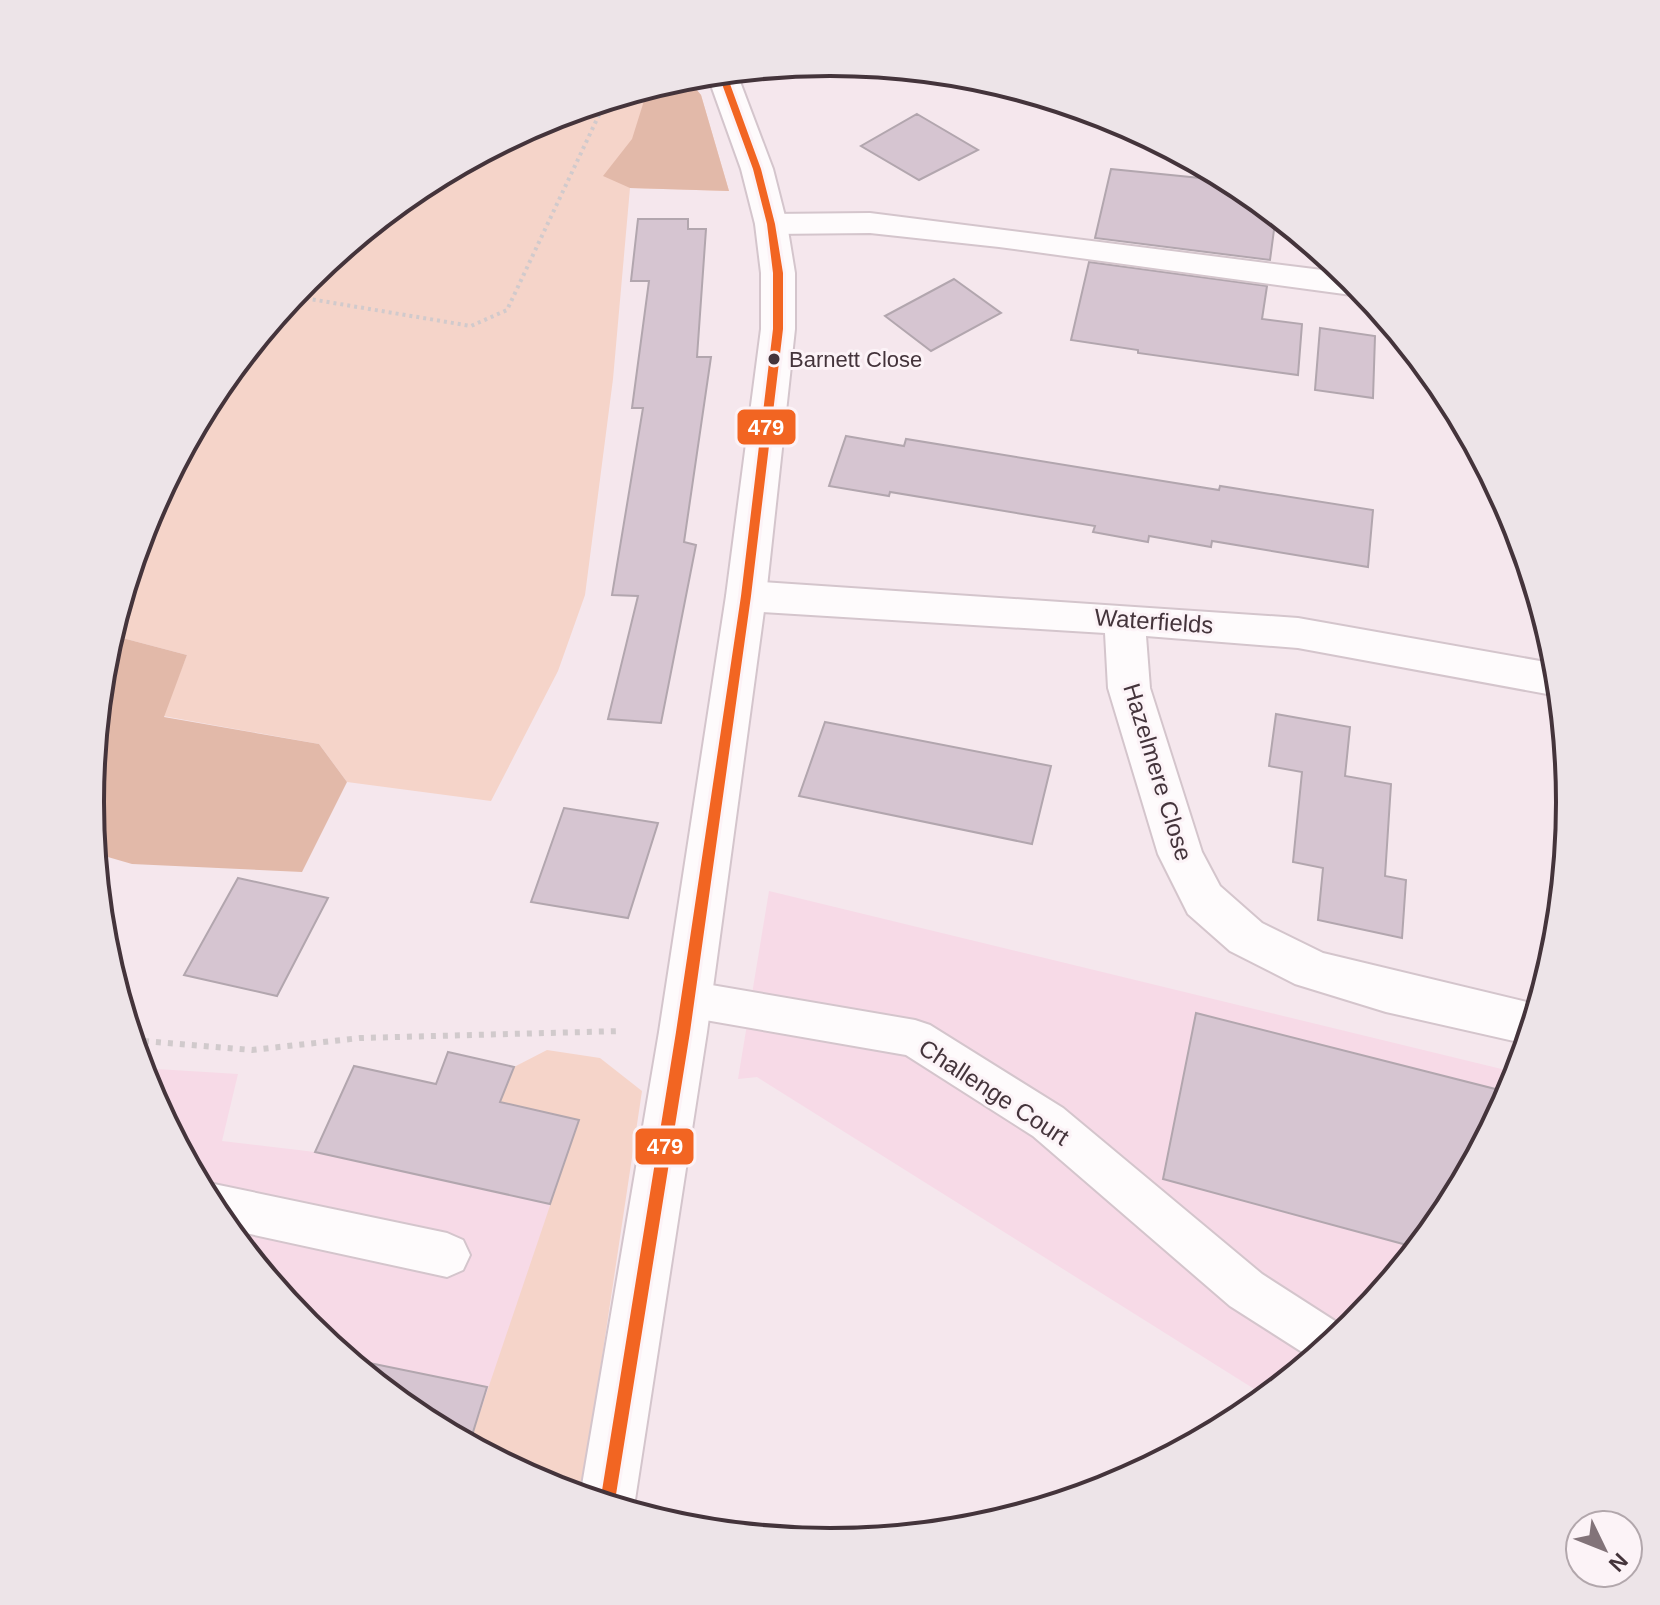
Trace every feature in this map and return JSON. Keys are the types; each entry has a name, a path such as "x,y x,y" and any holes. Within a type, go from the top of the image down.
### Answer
{"street":[{"path":"609,1494 685,1016 746,596 778,329 778,273 771,224 757,169 726,84"},
{"path":"771,224 885,225 1337,282"},
{"name":"Waterfields","path":"746,596 1298,633 1545,678"},
{"name":"Hazelmere Close","path":"1124,619 1129,688 1180,854 1204,900 1246,937 1312,970 1386,991 1522,1022"}],"lane":[{"name":"Challenge Court","path":"685,1016 915,1038 1048,1122 1246,1290 1321,1337"},
{"path":"227,1208 447,1255"}],"path":[{"path":"307,299 471,326 507,310 599,114"},
{"path":"144,1041 252,1050 360,1038 562,1030 685,1016"}],"shaded area":[{"path":"696,89 701,95 729,191 630,188 613,379 585,595 558,671 491,801 347,782 319,744 163,716 187,655 122,638 128,614 142,569 178,481 226,399 284,323 351,256 426,198 467,173 552,131 642,101"},
{"path":"696,89 701,95 729,191 630,188 603,176 632,139 644,101"},
{"path":"122,638 187,655 164,717 319,744 347,782 302,872 132,864 106,856 105,850 105,755"},
{"path":"769,891 1505,1070 1482,1124 1459,1166 1406,1245 1344,1316 1309,1349 1257,1390 757,1077 738,1079"},
{"path":"547,1050 600,1058 642,1091 583,1485 552,1474 472,1435 579,1120 500,1102 514,1067"},
{"path":"154,1069 238,1074 222,1141 315,1152 622,1219 583,1485 509,1454 426,1407 351,1349 316,1316 284,1282 226,1206 178,1124"}],"building":[{"path":"917,114 978,150 919,180 861,146"},
{"path":"1111,169 1201,178 1274,228 1270,260 1095,238"},
{"path":"638,219 688,219 688,229 706,229 697,357 711,357 684,542 696,545 661,723 608,719 638,596 612,595 643,408 632,408 649,281 631,281"},
{"path":"1089,262 1267,286 1262,319 1302,324 1298,375 1138,353 1138,350 1071,340"},
{"path":"954,279 1001,313 931,351 885,316"},
{"path":"1320,328 1375,336 1373,398 1315,390"},
{"path":"846,436 904,446 906,439 1219,490 1220,486 1373,510 1368,567 1212,541 1211,547 1149,536 1148,542 1093,532 1095,526 890,492 889,496 829,486"},
{"path":"1276,714 1350,727 1345,776 1391,784 1385,876 1406,880 1402,938 1318,920 1323,868 1293,862 1302,772 1269,766"},
{"path":"825,722 1051,766 1032,844 799,796"},
{"path":"564,808 658,823 628,918 531,902"},
{"path":"238,878 328,898 277,996 184,975"},
{"path":"1196,1013 1497,1090 1459,1166 1406,1245 1163,1179"},
{"path":"448,1052 514,1067 500,1102 579,1120 550,1204 315,1152 354,1066 436,1084"},
{"path":"368,1363 487,1387 472,1435 426,1407"}],"transit line":[{"name":"479","path":"609,1494 683,1032 746,596 778,329 778,273 771,224 757,169 726,84"}],"place":[{"name":"Barnett Close","path":"774,359"}]}
